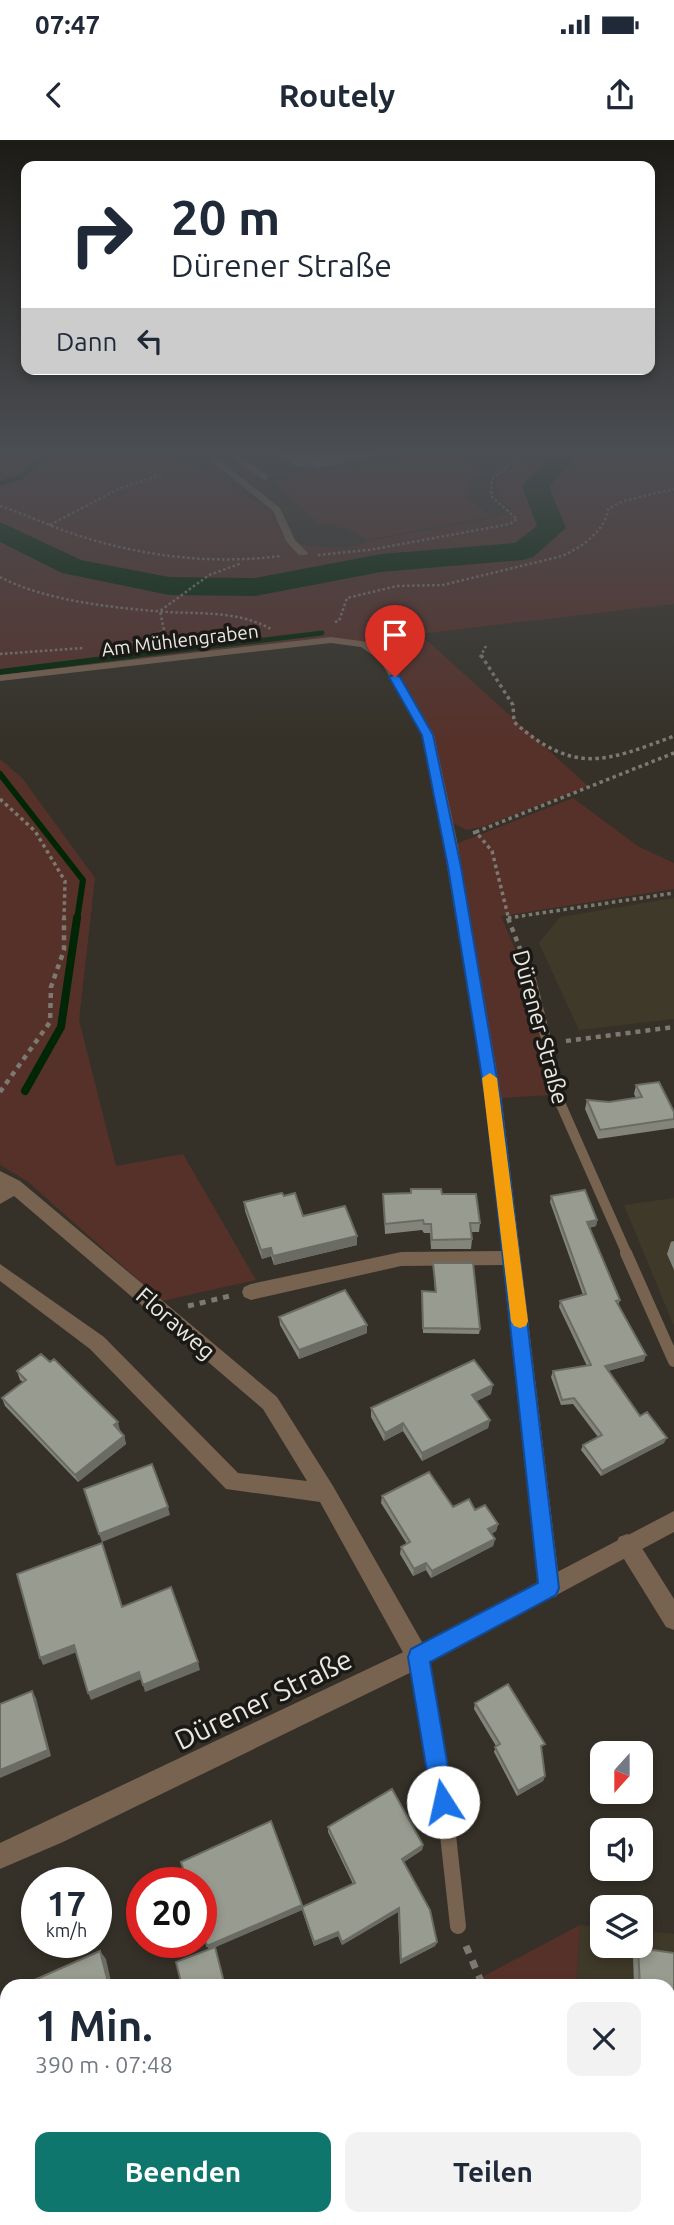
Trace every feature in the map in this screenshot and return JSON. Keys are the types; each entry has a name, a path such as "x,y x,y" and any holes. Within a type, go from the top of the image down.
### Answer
{"street":[{"path":"298,548 303,553"},
{"name":"Am Mühlengraben","path":"0,678 331,640 364,644 384,658 428,735 450,841"},
{"path":"450,841 494,1102 549,1588"},
{"name":"Floraweg","path":"5,1187 163,1311 270,1403 326,1493 418,1657"},
{"path":"251,1292 401,1259 513,1258"},
{"path":"0,1271 96,1343 233,1482 326,1493"},
{"name":"Dürener Straße","path":"0,1856 54,1833 418,1657 674,1521"},
{"path":"627,1545 674,1619"}],"lane":[{"name":"Dürener Straße","path":"529,971 547,1043 554,1088 674,1361"},
{"path":"418,1657 447,1826 458,1926"}],"path":[{"path":"129,548 162,556 213,562 249,561 303,553 324,555 378,548"},
{"path":"339,621 347,598 397,586 443,585 580,548"},
{"path":"160,611 209,575 249,561"},
{"path":"0,577 17,587 44,595 160,611 258,620 277,633"},
{"path":"108,646 144,641 157,635 163,630 164,622 160,611"},
{"path":"486,646 480,657 513,705 514,722 531,739 555,753 577,760 615,758 674,736"},
{"path":"0,654 84,648"},
{"path":"450,841 674,753"},
{"path":"0,799 35,831 65,881 64,950 51,987 50,1022 0,1092"},
{"name":"Dürener Straße","path":"476,832 492,851 508,918 529,971"},
{"path":"508,918 674,893"},
{"path":"547,1043 674,1027"},
{"path":"163,1311 251,1292"},
{"path":"458,1926 480,1979"}],"shaded area":[{"path":"0,548 674,548 674,604 420,634 588,786 482,827 466,830 451,822 433,735 386,657 367,642 331,638 0,676"},
{"path":"0,759 22,778 95,878 79,1020 116,1166 183,1154 256,1280 162,1301 27,1181 0,1165"},
{"path":"573,798 639,847 674,863 674,889 501,916 524,970 542,1043 550,1095 501,1098 456,844"},
{"path":"674,898 674,1019 579,1030 539,943 560,917"},
{"path":"674,1198 674,1326 624,1205"},
{"path":"580,1925 590,1926 590,1958 653,1958 653,1932 674,1934 674,1979 576,1979"},
{"path":"580,1925 576,1979 478,1979"}],"building":[{"path":"659,1082 674,1112 674,1119 600,1130 587,1100 609,1102 642,1097 636,1085"},
{"path":"411,1189 441,1189 442,1194 476,1194 480,1223 470,1223 472,1239 432,1240 431,1224 424,1224 423,1220 385,1224 383,1194 411,1193"},
{"path":"585,1190 597,1220 587,1222 620,1300 616,1301 646,1355 605,1366 640,1416 647,1412 667,1438 602,1471 583,1445 602,1435 574,1398 562,1400 553,1371 591,1365 560,1301 586,1294 551,1196"},
{"path":"282,1193 284,1196 295,1193 303,1216 345,1206 357,1236 273,1256 271,1248 261,1250 244,1202"},
{"path":"433,1263 473,1263 480,1329 423,1328 422,1291 436,1292"},
{"path":"345,1290 367,1325 299,1350 279,1317"},
{"path":"41,1354 50,1362 54,1359 118,1422 114,1425 124,1436 75,1475 2,1398 26,1380 17,1371"},
{"path":"474,1360 493,1385 472,1395 490,1420 422,1453 403,1423 385,1433 371,1408"},
{"path":"152,1464 168,1507 99,1534 84,1489"},
{"path":"429,1472 453,1507 469,1499 475,1510 485,1505 498,1524 488,1529 495,1539 432,1571 426,1563 414,1569 401,1547 410,1542 382,1496"},
{"path":"102,1543 122,1607 171,1587 198,1662 143,1685 139,1672 88,1693 74,1645 40,1658 17,1574"},
{"path":"508,1684 545,1744 541,1746 545,1776 518,1791 495,1747 500,1744 475,1703"},
{"path":"32,1691 48,1750 0,1770 0,1704"},
{"path":"392,1789 423,1845 402,1859 430,1910 437,1942 401,1960 399,1908 342,1942 338,1932 314,1942 302,1907 355,1883 328,1827"},
{"path":"271,1821 302,1905 217,1942 217,1867 183,1867 181,1862"},
{"path":"653,1950 674,1953 674,1979 640,1979 639,1958 653,1958"},
{"path":"217,1955 223,1979 180,1979 176,1962 186,1958 217,1958"},
{"path":"84,1958 102,1958 107,1979 37,1979"}],"waterway":[{"path":"35,548 72,567 169,586 255,587 381,563 523,551 526,548"},
{"path":"122,657 322,633"},
{"path":"0,672 136,655"},
{"path":"0,774 83,880 77,920"},
{"path":"25,1091 61,1027 77,918"}],"slow traffic":[{"path":"490,1078 520,1321"}],"route":[{"path":"395,677 428,735 450,841 494,1102 549,1588 418,1657 443,1802"}]}
